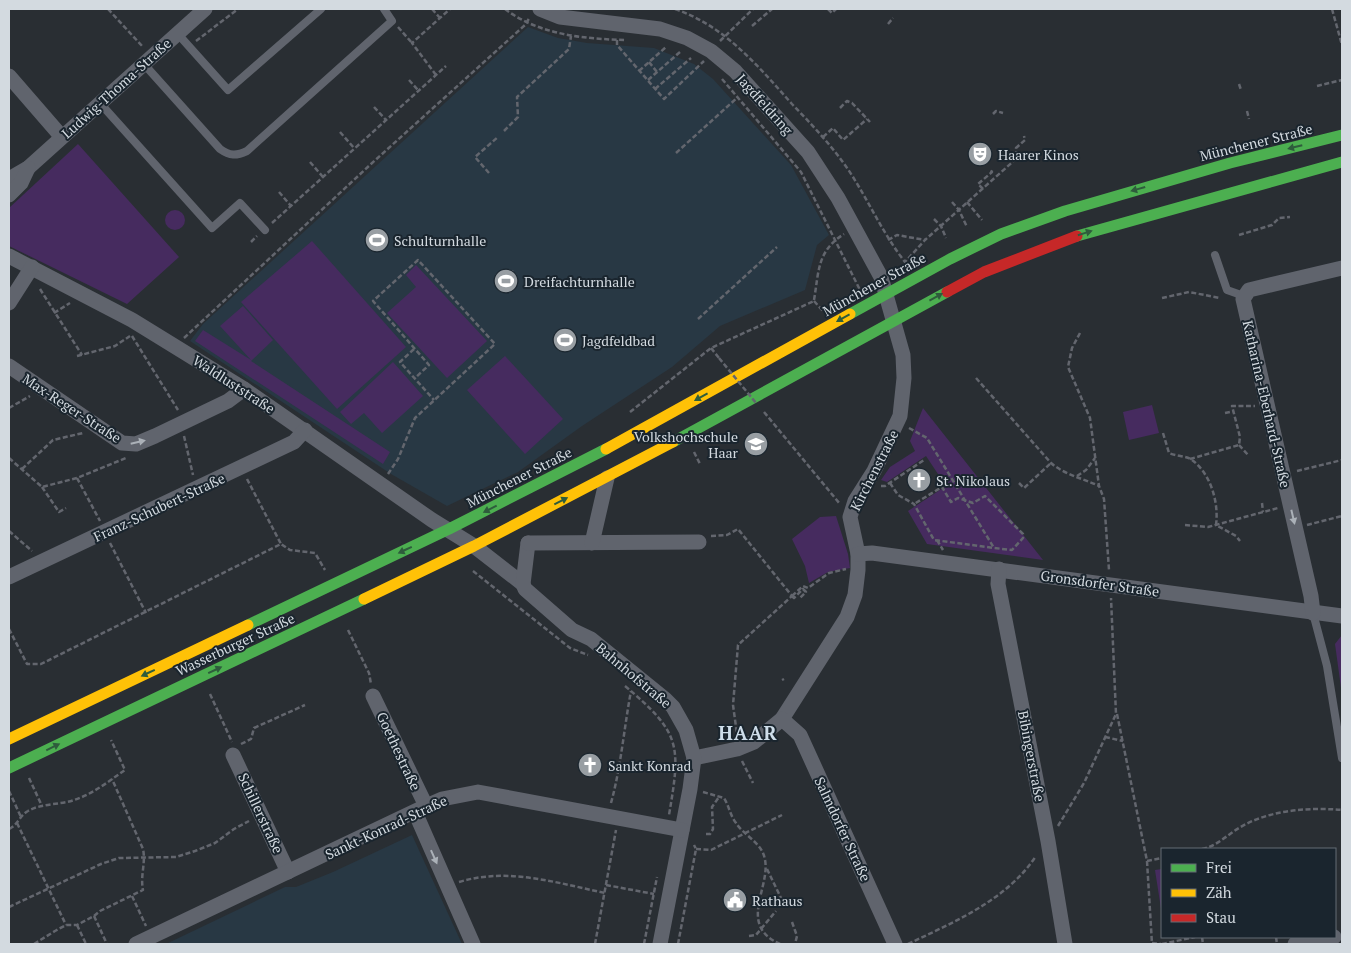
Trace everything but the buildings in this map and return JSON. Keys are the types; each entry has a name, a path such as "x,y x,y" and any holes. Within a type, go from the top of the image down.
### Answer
{"main road":[{"name":"Münchener Straße","path":"449,529 580,463 886,294 1002,234 1065,211 1194,173 1342,135"},
{"path":"474,546 607,478 984,272 1054,242 1131,219 1342,162"},
{"name":"Wasserburger Straße","path":"9,739 449,529"},
{"name":"Wasserburger Straße","path":"9,768 474,546"}],"street":[{"name":"Ludwig-Thoma-Straße","path":"9,179 28,168 61,136 205,9"},
{"name":"Jagdfeldring","path":"540,9 573,19 660,29 687,38 711,51 740,76 808,152 881,277 893,321"},
{"path":"9,76 61,136"},
{"name":"Ludwig-Thoma-Straße","path":"9,195 21,183 28,168"},
{"name":"Waldluststraße","path":"9,256 30,269 132,320 244,388 432,520 449,529"},
{"path":"1243,298 1249,290 1342,268"},
{"path":"9,302 30,269"},
{"name":"Katharina-Eberhard-Straße","path":"1243,298 1313,613"},
{"name":"Kirchenstraße","path":"694,758 740,753 782,719 847,617 855,595 858,554 850,517 889,442 900,416 903,397 903,355 893,321"},
{"name":"Max-Reger-Straße","path":"9,366 122,443 136,444 184,428 228,401 244,388"},
{"name":"Franz-Schubert-Straße","path":"9,577 294,442 305,430"},
{"path":"592,543 607,478"},
{"path":"518,524 528,543 523,584"},
{"name":"Bahnhofstraße","path":"449,529 523,584 525,590 572,630 591,639 665,699 673,707 686,730 694,758 690,788 674,828 660,944"},
{"path":"528,543 699,542"},
{"name":"Gronsdorfer Straße","path":"858,554 878,554 999,569 1342,616"},
{"name":"Bibingerstraße","path":"999,569 998,584 1048,841 1065,944"},
{"name":"Goethestraße","path":"373,696 420,809 448,887 473,944"},
{"name":"Salmdorfer Straße","path":"782,719 800,735 896,944"},
{"name":"Schillerstraße","path":"235,750 262,816 288,872"},
{"name":"Sankt-Konrad-Straße","path":"136,944 442,799 478,792 674,828"},
{"path":"1295,944 1328,938"}],"lane":[{"path":"177,33 228,90 321,9"},
{"path":"143,63 220,149 236,156 247,151 392,21 384,9"},
{"path":"99,102 212,228 240,203 265,230"},
{"path":"1216,255 1227,290 1243,298"},
{"path":"1313,613 1327,666 1342,758"}],"path":[{"name":"Ludwig-Thoma-Straße","path":"108,9 137,41"},
{"path":"189,47 238,9"},
{"path":"432,9 440,18"},
{"path":"436,75 412,43 450,9"},
{"path":"505,9 549,30 571,36 626,40"},
{"path":"726,36 753,9"},
{"path":"752,26 772,9"},
{"path":"828,9 832,13 835,12"},
{"path":"1332,9 1342,45"},
{"path":"888,24 893,18"},
{"path":"184,338 371,164 525,25"},
{"path":"504,130 518,117 517,97 569,49 571,36"},
{"path":"617,40 617,45 664,99 702,64"},
{"path":"659,44 680,52 708,68"},
{"path":"639,71 666,47"},
{"path":"648,80 680,52"},
{"path":"655,89 691,58"},
{"path":"648,62 657,72"},
{"path":"251,242 446,66"},
{"path":"716,74 801,172 860,290"},
{"path":"409,80 419,90"},
{"path":"1317,86 1342,80"},
{"path":"1239,84 1241,90"},
{"path":"676,153 738,98"},
{"path":"823,137 833,128 844,140 868,121 852,103 847,101 840,108"},
{"path":"374,107 386,120"},
{"path":"993,114 996,111 1002,112"},
{"path":"1247,111 1249,119"},
{"path":"340,132 355,148"},
{"path":"905,262 925,240 1017,158 1016,148 1025,140 1024,136"},
{"path":"489,173 475,157 498,137"},
{"path":"310,162 323,177"},
{"path":"983,189 978,184 992,172 990,169"},
{"path":"279,192 291,206"},
{"path":"952,202 959,210 967,227"},
{"path":"968,202 982,220"},
{"path":"1239,235 1272,226 1279,218 1290,217"},
{"path":"934,218 941,226 946,238"},
{"path":"822,310 814,301 820,259 831,243 854,228"},
{"path":"888,240 897,235 925,240"},
{"path":"698,319 777,247"},
{"path":"381,483 398,459 415,418 495,344 418,260 373,301 429,365 415,378"},
{"path":"30,269 82,355"},
{"path":"1162,298 1189,292 1226,299"},
{"path":"630,412 711,348 814,301"},
{"path":"1080,333 1072,348 1068,367 1090,418 1099,486 1104,499 1116,714 1147,861 1152,944 1162,944 1190,938"},
{"path":"77,356 115,346 131,335 184,428 194,479"},
{"path":"711,348 756,403"},
{"path":"414,349 400,362 434,400"},
{"path":"976,378 1051,463 1063,474 1077,476 1099,486"},
{"path":"9,408 35,393"},
{"path":"1249,456 1239,445 1240,437 1232,406 1268,407"},
{"path":"1226,413 1234,410"},
{"path":"762,411 832,494"},
{"path":"909,428 927,438 994,548"},
{"path":"22,469 53,440 91,431"},
{"path":"1164,433 1169,453 1190,459 1204,473 1210,484 1218,512 1216,525"},
{"path":"42,487 77,478 126,459 136,444"},
{"path":"1190,459 1239,445"},
{"path":"694,452 700,464"},
{"path":"9,458 42,487 59,512 66,508"},
{"path":"1077,476 1086,470 1095,458"},
{"path":"876,486 885,486 924,460"},
{"path":"1296,471 1342,460"},
{"path":"1019,482 1024,488 1051,463"},
{"path":"241,468 280,544 290,550 315,553 326,571"},
{"path":"77,478 101,523"},
{"path":"890,483 898,494 914,504 934,540 1012,550 1023,538 1023,534 985,496 973,503 958,498 951,502 942,487 914,504"},
{"path":"1262,503 1263,512"},
{"path":"1185,525 1208,527 1290,505"},
{"path":"1295,528 1342,516"},
{"path":"1216,525 1236,536 1240,541"},
{"path":"699,542 701,536 728,535 738,529 792,596"},
{"path":"9,531 36,554"},
{"path":"937,540 944,551"},
{"path":"109,542 146,613"},
{"path":"9,628 27,664 41,664 146,613 280,544"},
{"path":"753,783 740,753 733,704 738,645 803,586 808,588 829,573 840,569 852,569"},
{"path":"473,571 570,648 588,656 594,661"},
{"path":"792,596 794,598 803,589 806,592 799,598"},
{"path":"348,630 369,673 373,696"},
{"path":"620,682 650,707 663,723 675,746 674,828"},
{"path":"595,944 618,818 610,808 620,773 620,749 631,691"},
{"path":"210,694 235,750 251,739 254,728 305,705"},
{"path":"906,944 984,905 1001,893 1029,866 1069,811 1116,714"},
{"path":"1105,737 1122,741"},
{"path":"9,829 27,811 74,800 125,770 111,740"},
{"path":"29,777 42,806"},
{"path":"36,944 66,925 77,925 94,916 100,910 143,890 141,880 145,857 112,779"},
{"path":"690,788 724,798 733,818 744,833 762,850 767,868 781,898"},
{"path":"9,791 21,817"},
{"path":"706,834 710,834 713,829 712,807 719,797"},
{"path":"1205,848 1220,842 1238,828 1256,819 1297,810 1342,810"},
{"path":"696,849 711,850 782,815"},
{"path":"9,908 101,864 119,858 176,857 195,851 215,843 234,829 262,816"},
{"path":"17,823 47,889 66,925"},
{"path":"1147,861 1161,858"},
{"path":"767,868 760,891 757,917 770,940 770,944"},
{"path":"448,887 478,876 503,874 605,893"},
{"path":"644,944 658,875"},
{"path":"606,885 654,894"},
{"path":"132,896 151,937"},
{"path":"678,944 687,897"},
{"path":"749,936 756,935 776,911"},
{"path":"94,916 107,944"},
{"path":"792,922 797,936 795,944"},
{"path":"77,925 86,944"},
{"path":"770,940 780,944"}],"shaded area":[{"path":"528,27 558,38 587,43 654,48 694,64 713,79 791,165 829,235 817,245 805,290 720,326 672,367 582,426 518,472 447,506 391,474 190,341 203,324"},
{"path":"78,144 179,257 127,304 9,246 9,208"},
{"path":"171,210 179,210 185,216 185,224 179,230 171,230 165,224 165,216"},
{"path":"312,241 406,347 337,409 241,302"},
{"path":"416,265 487,341 447,378 387,313 416,287 406,275"},
{"path":"243,306 273,340 251,361 390,452 383,464 195,341 203,330 251,360 220,326"},
{"path":"505,356 563,419 525,454 467,390"},
{"path":"393,362 423,396 382,433 364,413 351,424 340,412"},
{"path":"1152,405 1159,433 1129,440 1123,412"},
{"path":"923,408 1043,560 927,544 908,511 946,486 926,456 887,482 881,480 890,467 915,451 910,441"},
{"path":"836,516 848,554 850,568 828,572 809,583 805,566 792,539 820,517"},
{"path":"1342,635 1342,695 1335,644"},
{"path":"412,835 462,944 166,944 285,887 296,887 333,872"},
{"path":"1161,869 1161,909 1155,870"}],"traffic: fast":[{"path":"850,314 950,259 1001,234 1065,211 1230,163 1342,135"},
{"path":"1077,236 1342,162"},
{"path":"673,442 947,292"},
{"path":"248,625 449,529 606,449"},
{"path":"9,768 364,599"}],"traffic: slow":[{"path":"606,449 850,314"},
{"path":"364,599 474,546 673,442"},
{"path":"9,739 248,625"}],"traffic: jam":[{"path":"947,292 984,272 1077,236"}],"place":[{"name":"Haarer Kinos","path":"980,154"},
{"name":"Schulturnhalle","path":"377,240"},
{"name":"Dreifachturnhalle","path":"506,281"},
{"name":"Jagdfeldbad","path":"565,340"},
{"name":"Volkshochschule Haar","path":"756,444"},
{"name":"St. Nikolaus","path":"919,480"},
{"name":"Sankt Konrad","path":"590,765"},
{"name":"Rathaus","path":"735,900"}],"district":[{"name":"HAAR","path":"748,732"}]}
